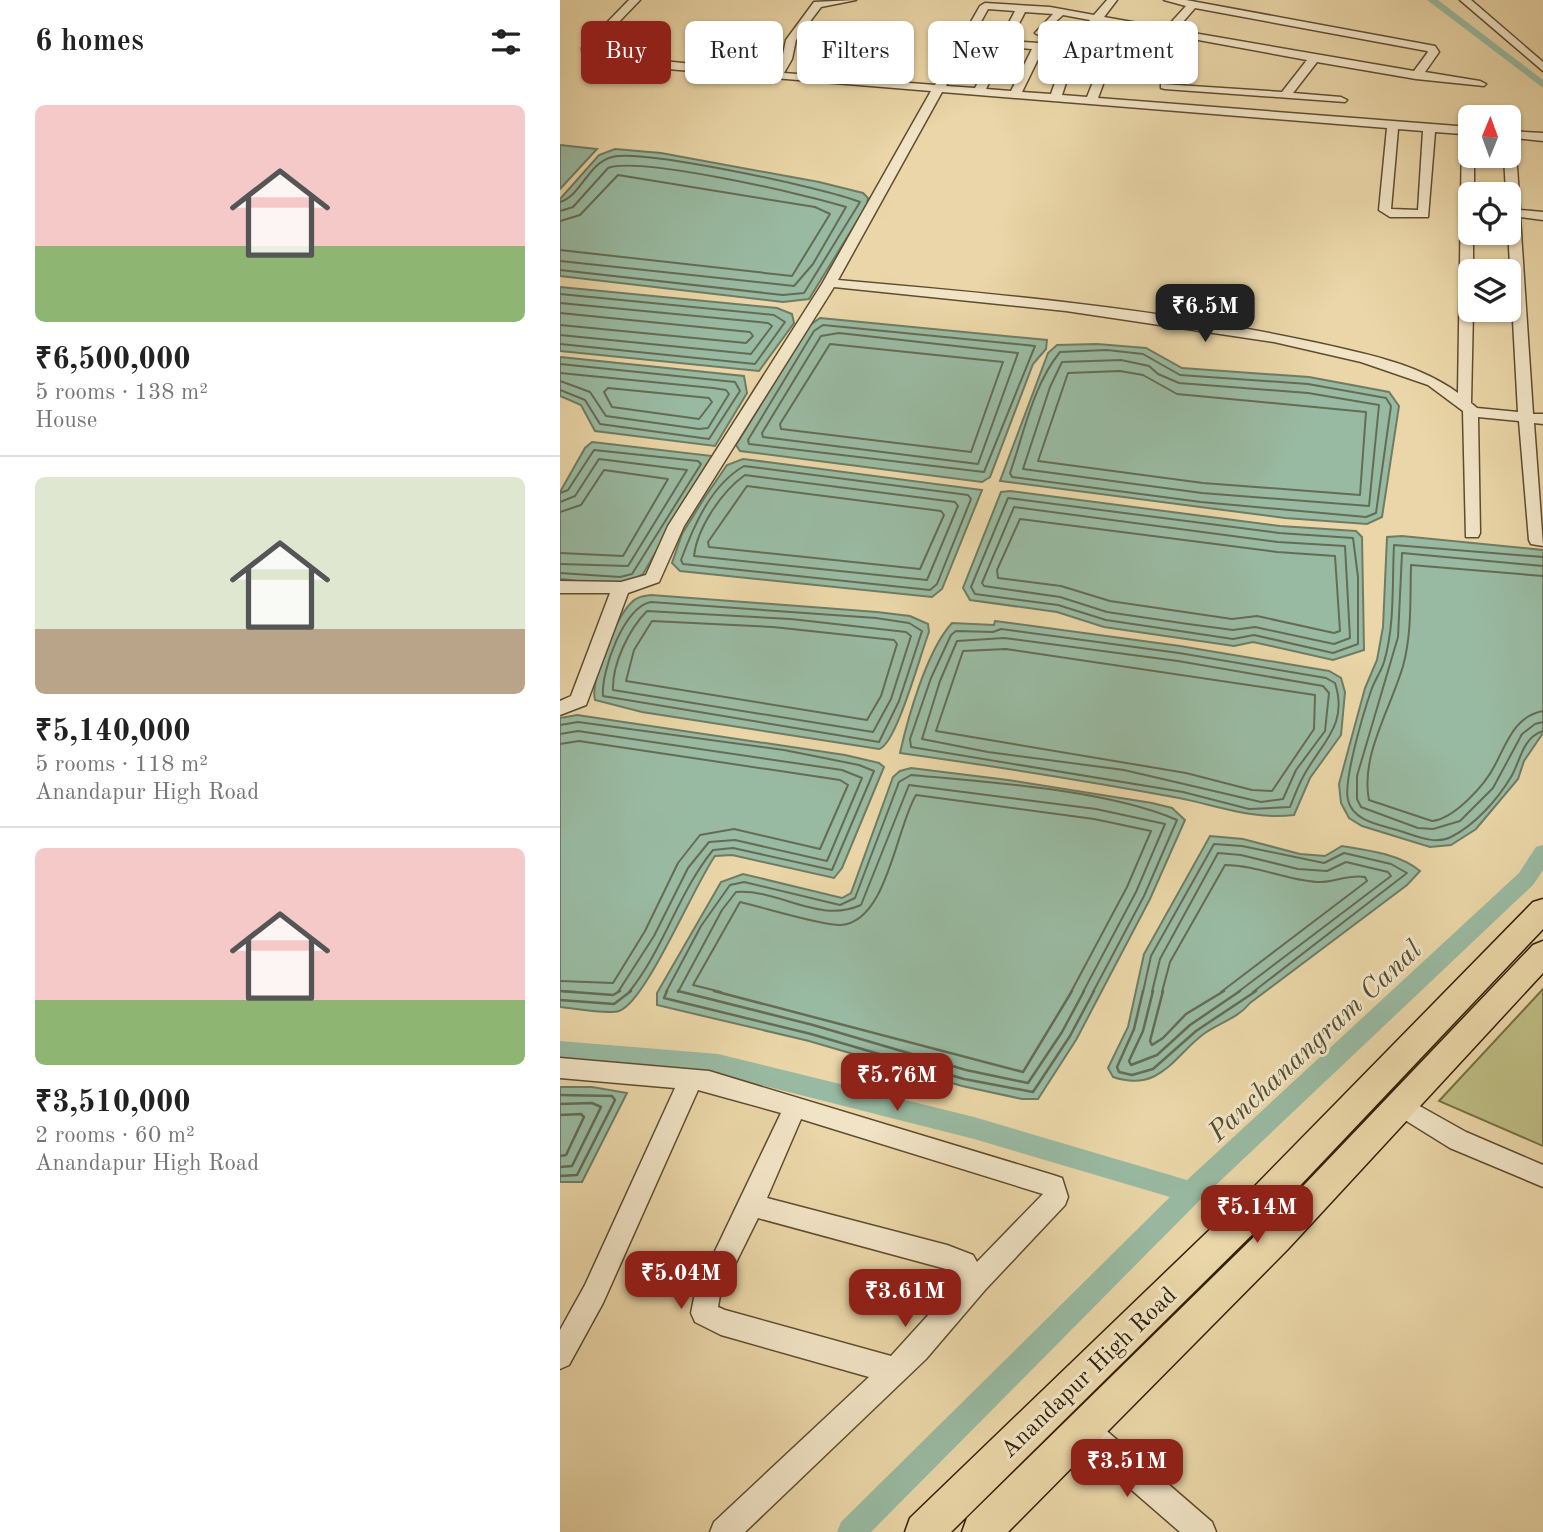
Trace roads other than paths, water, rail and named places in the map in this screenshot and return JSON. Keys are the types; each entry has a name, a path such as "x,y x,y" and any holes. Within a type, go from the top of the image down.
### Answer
{"main road":[{"name":"Anandapur High Road","path":"924,1532 1264,1200 1543,910"},
{"name":"Anandapur High Road","path":"996,1527 1084,1430 1276,1238 1543,953"}],"street":[{"path":"635,0 586,50 587,56 595,60 685,67"},
{"path":"783,65 791,40 818,4 851,0"},
{"path":"1050,21 1069,0"},
{"path":"1096,19 1112,0"},
{"path":"1169,0 1230,11 1305,41 1314,58"},
{"path":"1465,0 1543,68"},
{"path":"976,21 987,3 1058,11 1107,21"},
{"path":"1178,21 1193,4"},
{"path":"1015,21 1022,8"},
{"path":"1222,20 1230,11"},
{"path":"1198,33 1305,41 1345,32 1431,48 1434,52 1416,76"},
{"path":"1336,42 1345,32"},
{"path":"1015,94 1038,48"},
{"path":"1337,62 1349,48"},
{"path":"1314,58 1480,84"},
{"path":"1285,96 1314,58"},
{"path":"783,75 1458,130"},
{"path":"560,587 621,589 645,583 659,569 676,526 830,283 941,84"},
{"path":"979,91 982,84"},
{"path":"1056,97 1060,84"},
{"path":"1092,100 1098,84"},
{"path":"1166,86 1345,104 1346,121"},
{"path":"1393,125 1385,210 1400,214 1424,214 1429,128"},
{"path":"1521,135 1543,137"},
{"path":"1521,214 1543,216"},
{"path":"1469,245 1468,406 1472,533"},
{"path":"1513,245 1537,540 1543,541"},
{"path":"830,283 1157,317 1341,353 1441,385 1468,406 1543,419"},
{"path":"560,708 579,700 601,635 621,589"},
{"path":"560,1068 691,1079 741,1090 1053,1186 1056,1197 976,1281 926,1341 724,1532"},
{"path":"560,1356 594,1294 691,1079"},
{"path":"1400,1105 1458,1140 1543,1176"},
{"path":"795,1107 752,1205 708,1293 704,1313 722,1322 896,1371"},
{"path":"752,1205 947,1256 964,1264 976,1281"},
{"path":"1084,1430 1202,1532"}],"water":[{"path":"560,145 597,149 560,189"},
{"path":"615,149 661,153 819,182 863,193 868,198 867,205 809,299 783,302 560,276 560,199 599,155"},
{"path":"560,287 777,308 792,314 794,323 759,371 560,351"},
{"path":"820,318 1047,340 1046,349 1033,364 990,477 982,482 740,451 736,445 810,325"},
{"path":"1097,344 1146,348 1182,368 1309,377 1389,392 1399,406 1382,517 1367,524 1285,518 1000,481 1048,353 1057,345"},
{"path":"560,357 744,376 747,393 715,446 595,431 581,405 560,396"},
{"path":"592,442 712,456 643,574 614,584 560,579 560,492 585,448"},
{"path":"743,459 982,490 942,589 932,597 680,571 672,563 682,534 727,465"},
{"path":"1001,492 1280,526 1356,531 1362,537 1364,650 1333,660 1253,642 1234,646 1104,627 1057,612 970,600 963,588"},
{"path":"1402,536 1543,550 1543,733 1524,761 1518,779 1476,829 1451,845 1430,847 1362,826 1349,818 1341,803 1339,784 1365,688 1377,660 1383,627 1387,537"},
{"path":"651,595 910,616 928,624 929,632 900,716 886,744 879,749 642,712 595,700 594,691 600,664 618,622 633,601"},
{"path":"995,621 1180,646 1329,671 1341,678 1345,692 1341,735 1310,778 1294,815 1279,816 1250,814 1179,798 900,753 920,685 943,635 952,623 994,625"},
{"path":"577,715 845,755 879,763 884,767 842,868 834,878 732,855 715,856 656,966 630,1003 614,1012 560,1007 560,718"},
{"path":"911,768 1152,803 1172,808 1185,820 1150,899 1076,1040 1038,1099 1022,1099 962,1086 809,1041 657,1005 657,993 721,882 743,874 842,898 851,893 893,777 900,771"},
{"path":"1210,836 1243,839 1300,854 1325,856 1342,846 1362,849 1403,860 1420,871 1407,885 1240,1012 1205,1033 1155,1076 1129,1081 1113,1077 1108,1068 1128,1027 1144,954"},
{"path":"560,1087 592,1087 627,1093 582,1182 560,1182"}],"waterway":[{"name":"Panchanangram Canal","path":"1432,0 1543,85"},
{"name":"Panchanangram Canal","path":"1191,1192 1526,879 1543,853"},
{"path":"560,1051 718,1064 974,1128 1191,1192"},
{"name":"Panchanangram Canal","path":"851,1532 1191,1192"}]}
